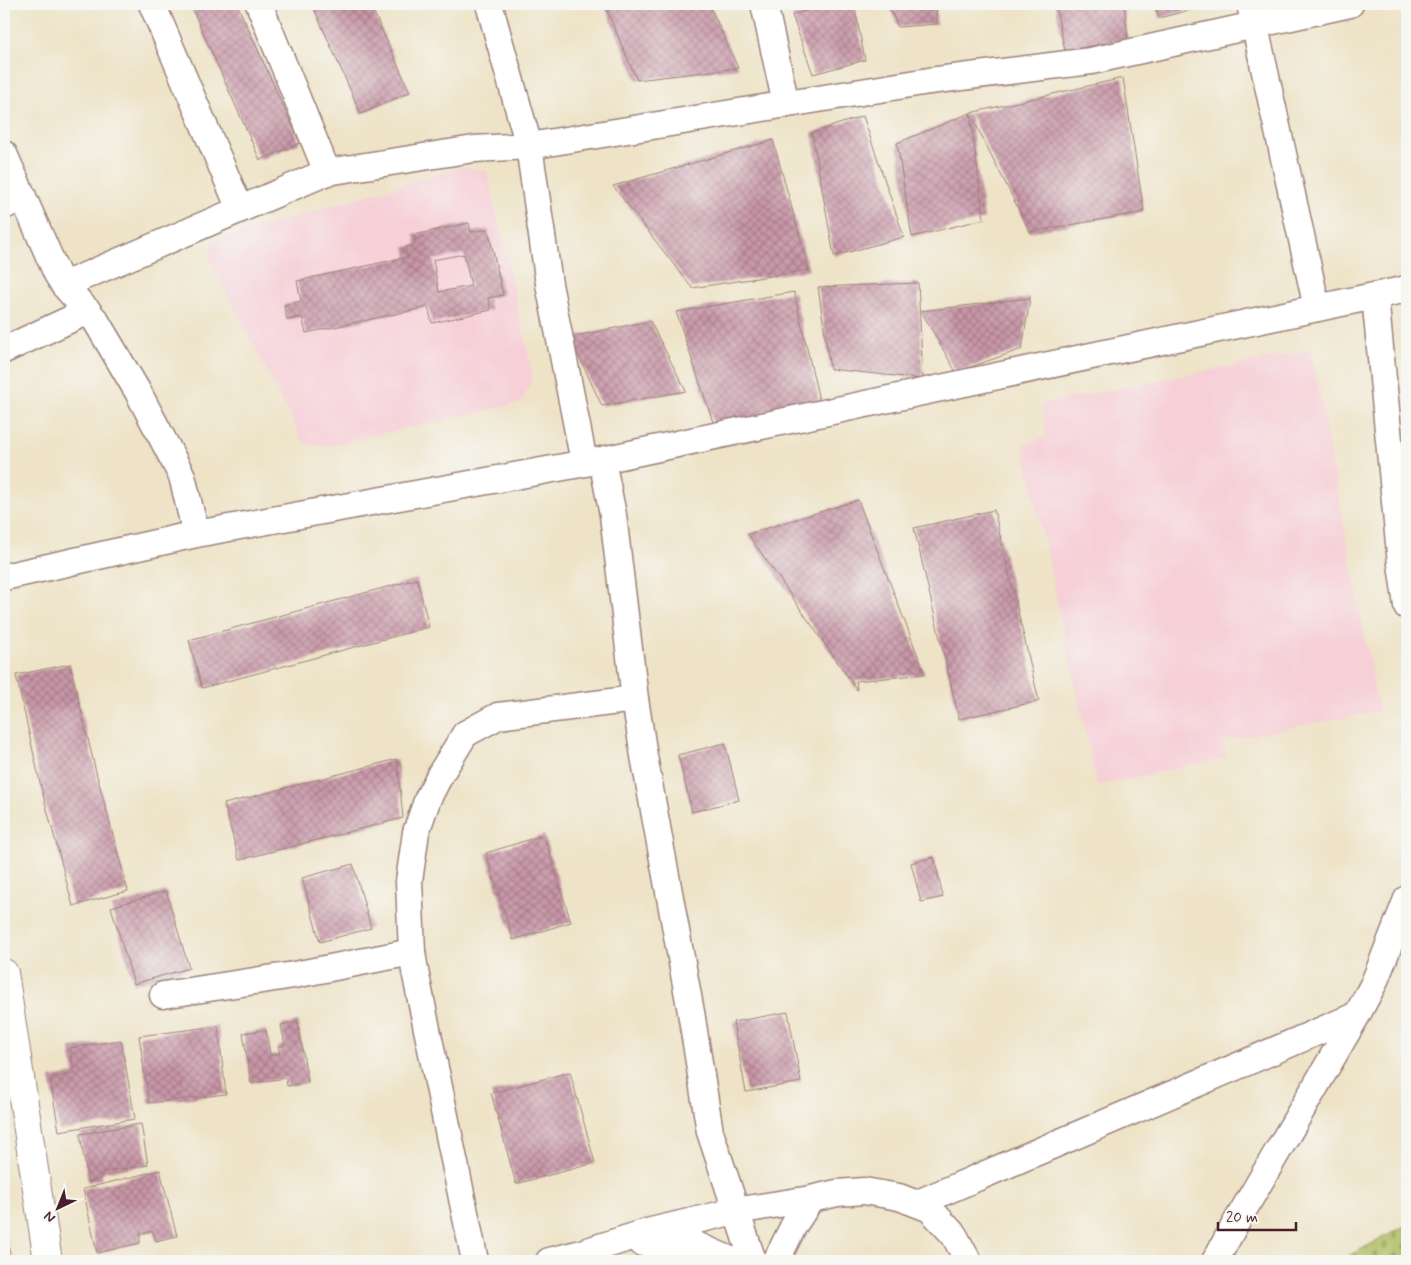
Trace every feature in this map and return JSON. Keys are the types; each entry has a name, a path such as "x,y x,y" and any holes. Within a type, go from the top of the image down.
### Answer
{"street":[{"path":"152,4 240,209"},
{"path":"259,4 326,172"},
{"path":"489,4 529,146 549,284 593,461 613,514 630,643 635,698 691,1012 710,1132 753,1261"},
{"path":"764,4 786,104"},
{"path":"64,285 326,172 474,149 529,146 929,81 1091,61 1253,15 1350,4"},
{"path":"1253,15 1317,308"},
{"path":"4,154 13,202 64,285 88,311 106,336 182,476 196,534"},
{"path":"4,577 196,534 593,461 1407,289"},
{"path":"1375,296 1401,564 1407,606"},
{"path":"4,350 88,311"},
{"path":"476,1261 414,971 408,881 416,832 432,790 450,756 465,734 498,716 635,698"},
{"path":"1215,1261 1374,983 1407,899"},
{"path":"163,994 294,975 412,952"},
{"path":"4,973 11,1079 48,1261"},
{"path":"918,1203 1357,1015"},
{"path":"549,1261 581,1253 619,1240 735,1211 837,1193 864,1191 900,1197 930,1209 954,1235 968,1261"},
{"path":"776,1261 794,1225 811,1199"},
{"path":"619,1240 644,1244 696,1245 734,1261"}],"shaded area":[{"path":"461,167 487,171 533,377 521,403 327,446 304,444 209,258 212,242"},
{"path":"1311,350 1379,711 1222,741 1228,757 1097,786 1023,444 1047,437 1041,404"}],"green space":[{"path":"1407,1225 1407,1261 1339,1261"}],"building":[{"path":"190,4 237,4 300,143 260,160"},
{"path":"312,4 370,4 410,92 361,114"},
{"path":"604,4 709,4 738,68 637,80"},
{"path":"830,4 854,4 865,60 813,74 792,15"},
{"path":"888,4 936,4 937,24 898,27"},
{"path":"1055,4 1124,4 1128,39 1065,51"},
{"path":"1155,4 1213,4 1159,18"},
{"path":"1123,78 1144,212 1030,232 970,113"},
{"path":"970,113 984,219 912,237 897,143"},
{"path":"863,116 904,237 834,256 812,133"},
{"path":"773,140 809,270 692,288 613,186"},
{"path":"469,223 471,232 488,229 503,295 488,298 491,310 432,323 428,307 306,333 302,317 287,320 284,305 301,301 297,281 407,257 405,247 416,245 414,235","holes":["464,254 471,286 439,292 433,260"]},
{"path":"918,283 923,379 830,369 818,287"},
{"path":"794,292 822,413 713,422 676,312"},
{"path":"1030,298 1022,349 956,372 921,311"},
{"path":"650,321 686,391 602,406 570,337"},
{"path":"858,500 925,674 856,681 857,690 748,534"},
{"path":"994,510 1039,701 959,719 914,528"},
{"path":"417,579 429,627 202,688 189,640"},
{"path":"70,664 96,772 128,891 73,906 41,787 16,675"},
{"path":"725,743 739,800 692,812 678,755"},
{"path":"397,759 403,818 239,860 224,804"},
{"path":"544,835 571,922 513,940 486,853"},
{"path":"934,857 943,897 921,902 911,863"},
{"path":"353,864 371,928 320,942 302,878"},
{"path":"166,891 189,968 134,984 111,907"},
{"path":"788,1012 801,1082 746,1092 733,1022"},
{"path":"298,1022 308,1083 287,1086 286,1078 251,1083 243,1033 266,1030 270,1055 280,1054 278,1046 285,1045 281,1025"},
{"path":"218,1026 226,1094 149,1103 139,1036"},
{"path":"121,1040 135,1119 59,1131 50,1078 74,1074 70,1048"},
{"path":"570,1072 595,1163 516,1184 491,1093"},
{"path":"141,1124 148,1165 103,1172 101,1179 88,1182 80,1134"},
{"path":"160,1170 177,1236 156,1241 153,1231 140,1234 140,1243 97,1253 83,1189"},
{"path":"4,1231 12,1261 4,1261"}]}
